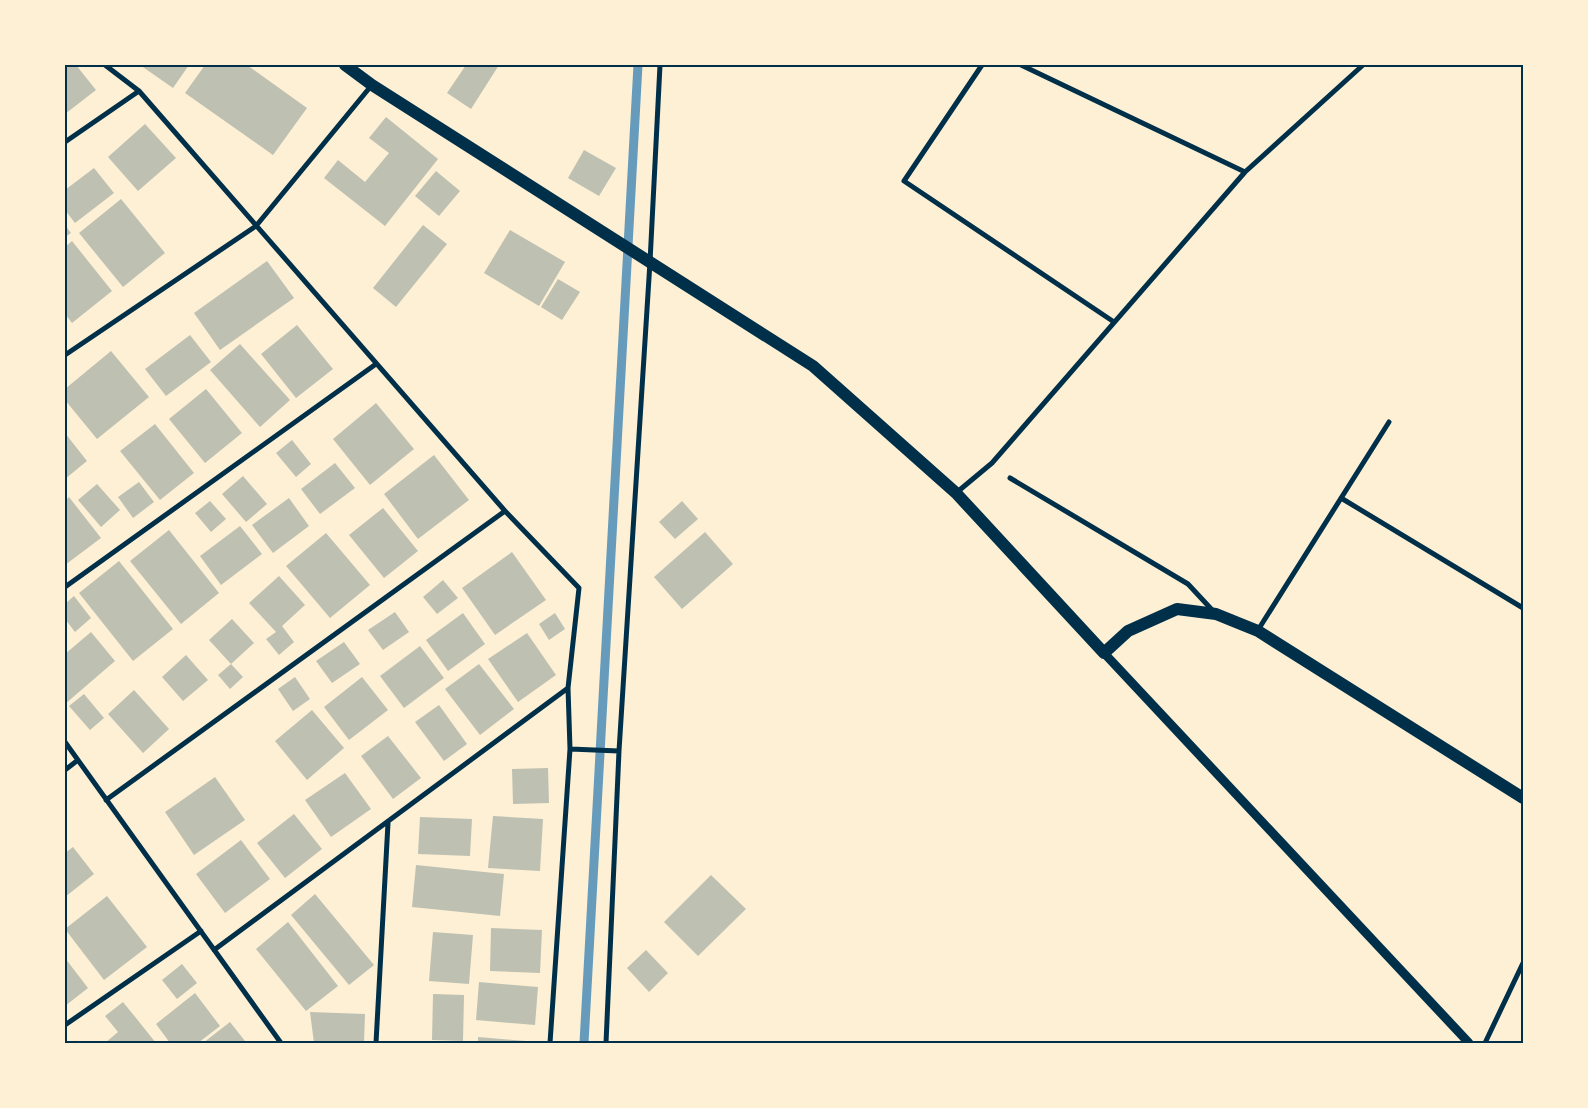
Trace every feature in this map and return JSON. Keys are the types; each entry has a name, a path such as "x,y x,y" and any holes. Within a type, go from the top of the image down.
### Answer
{"main road":[{"path":"345,65 372,85 813,366 956,493 1104,653 1128,631 1177,609 1216,614 1258,631 1523,798"}],"street":[{"path":"105,65 139,91 505,512 579,588 568,688 570,749 550,1043"},
{"path":"606,1043 619,751 650,262 660,65"},
{"path":"982,65 904,182 1114,322"},
{"path":"1021,65 1245,172"},
{"path":"956,493 992,463 1245,172 1363,65"},
{"path":"65,355 256,226 372,85"},
{"path":"65,142 139,91"},
{"path":"65,587 376,364"},
{"path":"1258,631 1389,422"},
{"path":"1010,478 1188,584 1216,614"},
{"path":"1341,498 1523,608"},
{"path":"106,800 505,512"},
{"path":"1104,653 1469,1043"},
{"path":"214,950 568,688"},
{"path":"65,742 281,1043"},
{"path":"570,749 619,751"},
{"path":"65,770 78,760"},
{"path":"376,1043 388,823"},
{"path":"65,1025 201,931"},
{"path":"1485,1043 1523,963"}],"building":[{"path":"76,65 96,90 65,114 65,67"},
{"path":"140,65 189,65 173,88"},
{"path":"205,65 247,65 307,108 273,155 185,93"},
{"path":"466,65 499,65 471,109 447,93"},
{"path":"386,117 438,159 385,226 324,178 338,160 365,182 389,153 369,138"},
{"path":"145,124 176,158 138,191 108,157"},
{"path":"584,150 616,168 599,196 568,178"},
{"path":"94,168 114,193 75,223 65,210 65,190"},
{"path":"436,171 460,191 439,216 415,196"},
{"path":"121,199 165,253 123,287 79,233"},
{"path":"65,225 71,233 65,237"},
{"path":"423,225 447,244 396,307 373,288"},
{"path":"510,230 565,262 539,306 484,273"},
{"path":"72,241 112,291 72,323 65,314 65,247"},
{"path":"267,261 294,298 220,350 194,313"},
{"path":"558,279 580,292 562,320 541,307"},
{"path":"297,325 333,369 296,398 261,354"},
{"path":"190,335 211,362 166,396 145,369"},
{"path":"240,344 290,400 260,427 210,370"},
{"path":"111,351 149,397 97,439 65,400 65,389"},
{"path":"206,389 242,433 205,463 169,419"},
{"path":"376,403 414,449 370,485 333,439"},
{"path":"155,424 194,473 160,500 120,451"},
{"path":"65,433 87,461 65,479"},
{"path":"292,440 311,464 296,477 276,453"},
{"path":"434,455 469,500 418,539 384,494"},
{"path":"335,463 355,488 320,514 301,489"},
{"path":"243,476 267,504 246,522 222,494"},
{"path":"139,482 154,502 133,518 118,497"},
{"path":"97,484 120,510 101,527 78,500"},
{"path":"69,497 101,538 65,565 65,501"},
{"path":"289,498 309,526 273,553 252,525"},
{"path":"210,501 226,519 211,532 195,513"},
{"path":"682,501 698,519 675,539 659,522"},
{"path":"383,508 418,551 384,578 349,535"},
{"path":"240,526 262,554 221,585 200,556"},
{"path":"169,530 219,593 181,624 130,561"},
{"path":"705,532 733,564 682,609 654,577"},
{"path":"326,533 370,585 330,618 286,566"},
{"path":"512,552 546,600 495,635 462,588"},
{"path":"119,561 173,629 133,661 79,593"},
{"path":"279,576 305,605 282,626 294,642 279,655 266,639 276,632 249,603"},
{"path":"443,580 458,598 437,614 423,597"},
{"path":"74,596 91,618 75,632 65,619 65,604"},
{"path":"395,612 409,632 383,650 368,630"},
{"path":"463,613 485,644 448,671 426,640"},
{"path":"555,613 565,629 549,640 539,624"},
{"path":"232,619 254,643 231,664 209,640"},
{"path":"91,632 115,661 65,704 65,654"},
{"path":"527,633 556,675 518,702 488,659"},
{"path":"344,642 360,664 332,683 316,661"},
{"path":"420,646 444,678 404,708 380,676"},
{"path":"186,655 208,680 183,701 162,677"},
{"path":"231,664 243,677 230,689 218,675"},
{"path":"479,664 514,709 480,735 445,689"},
{"path":"295,677 310,699 293,711 278,689"},
{"path":"362,677 388,710 349,740 324,707"},
{"path":"134,690 169,729 143,753 108,714"},
{"path":"84,694 104,718 90,730 69,706"},
{"path":"439,705 467,744 444,761 415,722"},
{"path":"312,710 344,748 307,780 275,741"},
{"path":"388,736 421,778 393,799 361,756"},
{"path":"548,768 549,803 513,804 512,769"},
{"path":"345,773 371,809 331,837 305,800"},
{"path":"215,777 245,820 194,855 165,812"},
{"path":"294,814 322,849 285,878 257,843"},
{"path":"493,816 543,819 540,871 488,868"},
{"path":"420,817 472,819 470,856 418,854"},
{"path":"241,840 270,879 225,913 196,874"},
{"path":"73,847 94,874 65,897 65,853"},
{"path":"416,865 504,874 500,916 412,907"},
{"path":"711,875 746,909 698,956 664,922"},
{"path":"315,894 374,965 349,985 291,915"},
{"path":"107,896 147,947 104,980 65,929"},
{"path":"288,922 338,986 306,1011 256,949"},
{"path":"491,928 542,930 540,973 490,971"},
{"path":"433,932 473,935 469,984 429,981"},
{"path":"646,950 668,973 649,992 627,968"},
{"path":"65,958 88,988 65,1006"},
{"path":"182,964 197,983 177,999 162,980"},
{"path":"479,982 538,987 535,1025 476,1020"},
{"path":"195,993 220,1026 198,1043 170,1043 156,1024"},
{"path":"433,994 464,995 463,1041 432,1040"},
{"path":"123,1002 156,1043 105,1043 118,1032 105,1016"},
{"path":"310,1012 365,1014 364,1043 314,1043"},
{"path":"230,1022 245,1041 243,1043 203,1043"},
{"path":"478,1037 538,1042 538,1043 478,1043"}],"waterway":[{"path":"584,1043 638,65"}]}
